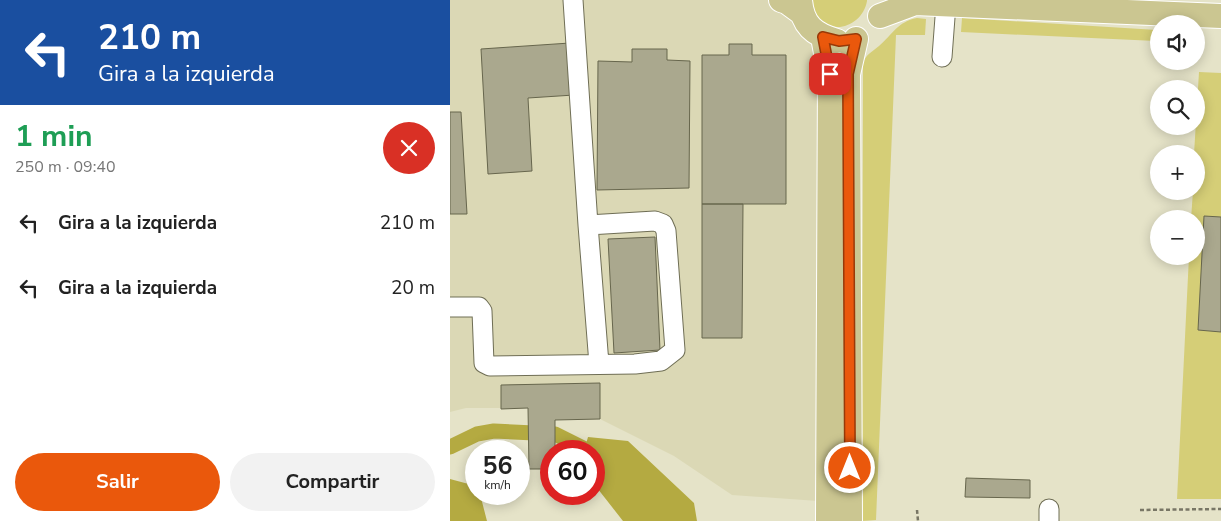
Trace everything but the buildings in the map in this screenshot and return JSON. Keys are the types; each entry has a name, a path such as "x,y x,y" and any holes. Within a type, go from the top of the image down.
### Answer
{"main road":[{"path":"781,0 801,7 810,27 823,37 839,41 856,39 870,30 881,8 915,3 1221,16"},
{"path":"823,37 830,74 828,521"},
{"path":"850,521 848,74 856,39"}],"lane":[{"path":"573,0 599,364"},
{"path":"942,57 946,4"},
{"path":"450,307 479,307 482,311 484,362 490,366 635,364 661,361 675,350 666,230 663,224 655,221 588,225"}],"path":[{"path":"1140,510 1221,509"},
{"path":"917,510 918,521"}],"shaded area":[{"path":"450,0 784,0 821,55 818,501 732,495 674,456 600,419 555,420 555,440 540,440 540,469 530,469 528,408 466,408 450,412"},
{"path":"811,0 867,1 860,17 846,26 838,27 830,26 823,22 815,13"},
{"path":"917,18 926,19 925,35 896,35 876,520 862,521 863,63 868,55 900,25"},
{"path":"962,18 1150,30 1150,41 961,32"},
{"path":"1199,72 1221,73 1221,499 1177,499 1189,265 1205,265 1205,210 1192,210 1192,200 1205,200 1205,145 1195,145 1195,135 1205,135 1205,80 1199,80"},
{"path":"588,437 628,441 694,503 697,521 623,521 605,498 605,440 587,440"},
{"path":"450,479 465,483 465,505 483,505 487,521 450,521"}],"waterway":[{"path":"450,447 477,434 494,431 555,434 567,440"}],"route":[{"path":"830,74 823,37 839,41 856,39 848,74 850,468"}]}
